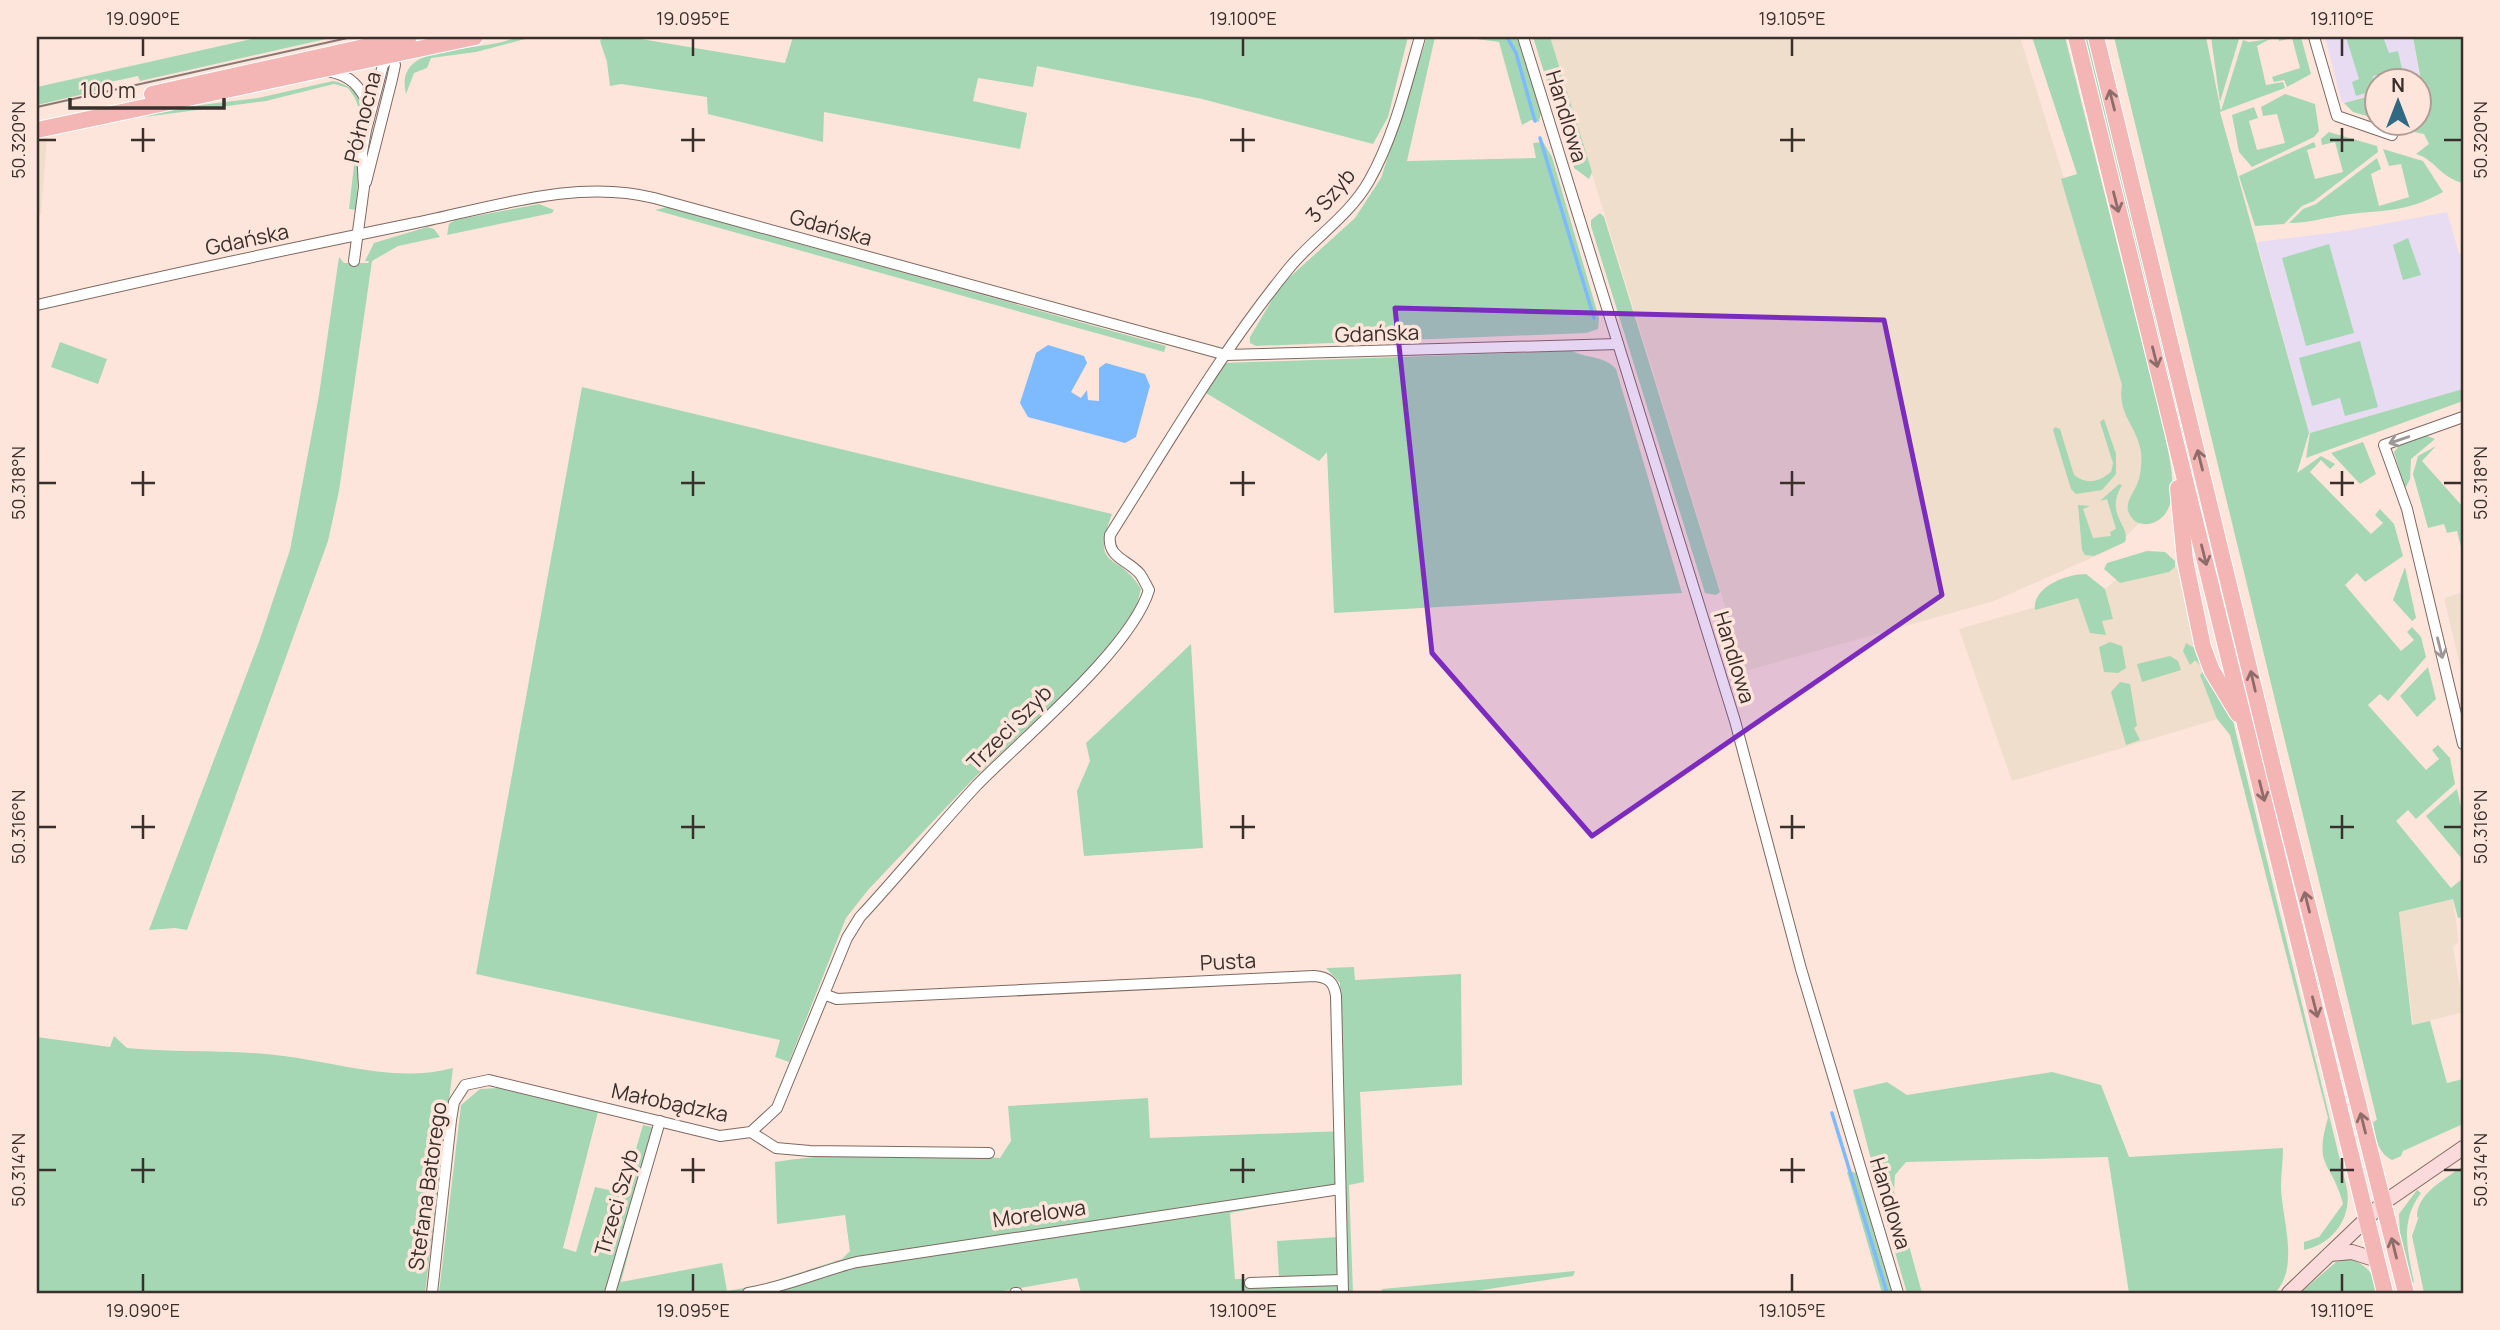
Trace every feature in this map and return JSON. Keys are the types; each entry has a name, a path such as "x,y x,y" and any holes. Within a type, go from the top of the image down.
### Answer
{"main road":[{"path":"37,121 401,37"},
{"path":"37,130 475,37"},
{"path":"2076,37 2385,1293"},
{"path":"2096,37 2276,779 2406,1293"},
{"path":"2170,417 2167,436 2180,499 2185,560 2203,647 2212,671 2248,735"}],"street":[{"name":"Północna","path":"364,187 362,153 371,109 383,65 392,56 401,37"},
{"name":"3 Szyb","path":"1226,355 1291,266 1353,205 1367,185 1396,114 1420,37"},
{"name":"Handlowa","path":"1523,37 1735,721 1801,969 1898,1293"},
{"path":"2314,37 2337,116 2364,125"},
{"name":"Północna","path":"354,261 364,187 395,65 392,56"},
{"path":"324,71 346,75 359,87 371,109"},
{"name":"Gdańska","path":"37,305 358,235 566,193 603,190 643,195 1226,355 1618,344"},
{"name":"Trzeci Szyb","path":"751,1132 777,1108 848,938 860,917 977,785 1072,693 1143,608 1149,590 1140,574 1114,555 1108,546 1110,535 1226,355"},
{"path":"2463,417 2384,445 2407,509 2463,744"},
{"name":"Pusta","path":"826,995 837,999 1314,976 1328,978 1333,984 1336,996 1342,1286 1250,1283"},
{"name":"Małobądzka","path":"466,1085 489,1080 720,1136 751,1132 776,1148 810,1151 989,1153"},
{"name":"Stefana Batorego","path":"432,1293 454,1102 466,1085"},
{"name":"Trzeci Szyb","path":"610,1293 660,1121"},
{"path":"2289,1293 2335,1253 2384,1203 2463,1148"},
{"name":"Morelowa","path":"748,1293 775,1289 821,1271 857,1262 1340,1189"},
{"path":"2335,1253 2362,1254 2377,1260"}],"highlighted area":[{"path":"1395,308 1884,320 1942,595 1592,836 1432,653"}],"shaded area":[{"path":"1550,37 2020,37 2164,499 2114,548 1994,601 1745,671"},
{"path":"2325,37 2413,37 2418,66 2364,66 2364,97 2342,103"},
{"path":"47,138 41,214 37,215 37,140"},
{"path":"2447,212 2459,254 2463,253 2463,389 2309,433 2257,242 2346,231"},
{"path":"2180,566 2218,719 2012,781 1959,629 2091,591 2102,621 2112,619 2105,589 2115,580"},
{"path":"2463,592 2463,678 2444,598"},
{"path":"2453,899 2459,942 2453,947 2460,987 2463,986 2463,1012 2413,1025 2399,912"}],"green space":[{"path":"261,37 335,37 140,81 138,76 101,84 101,90 37,105 37,87"},
{"path":"516,37 533,37 476,52 431,58 427,68 414,73 406,94 405,76 413,64 425,57"},
{"path":"603,37 629,37 785,63 793,37 1408,37 1388,117 1373,144 1202,99 1037,66 1033,87 978,78 973,101 1027,113 1020,149 824,112 823,142 708,114 707,97 621,84 610,86 607,62 600,41"},
{"path":"1427,37 1435,37 1407,161 1536,158 1533,143 1543,142 1552,157 1599,318 1598,329 1586,333 1256,346 1250,343 1250,337 1281,285 1355,218 1381,178"},
{"path":"1476,37 1517,37 1541,112 1539,122 1531,120 1522,125 1499,42"},
{"path":"1533,37 1550,37 1592,172 1589,179 1574,168"},
{"path":"2032,37 2065,37 2161,418 2172,474 2171,502 2166,513 2152,523 2136,522 2128,511 2129,501 2140,476 2141,452 2122,404 2122,385 2061,179 2077,174"},
{"path":"2083,37 2090,37 2324,1004 2305,940"},
{"path":"2114,37 2206,37 2221,111 2243,40 2249,42 2270,39 2257,46 2266,85 2283,82 2285,88 2220,112 2309,433 2297,473 2321,456 2335,464 2330,469 2321,460 2310,472 2371,534 2383,523 2375,515 2380,509 2394,524 2403,556 2365,582 2357,573 2345,585 2401,651 2414,640 2407,632 2412,627 2421,637 2426,657 2388,701 2380,694 2368,705 2426,770 2439,759 2432,750 2438,745 2450,758 2455,784 2416,819 2408,810 2396,821 2451,888 2463,878 2463,917 2458,918 2453,899 2399,912 2412,1025 2430,1021 2447,1083 2463,1079 2463,1124 2403,1151 2401,1156 2392,1160 2383,1153 2376,1139 2373,1122 2377,1120"},
{"path":"2211,37 2239,39 2220,102"},
{"path":"2278,37 2301,37 2311,74 2287,87 2284,80 2274,82 2272,77 2300,68 2292,38 2279,41"},
{"path":"2346,37 2383,37 2389,53 2398,51 2401,66 2364,66 2364,94 2356,96 2352,82 2359,79"},
{"path":"2413,37 2463,37 2463,183 2449,177 2416,154 2429,144 2425,136 2434,136 2434,66 2418,66"},
{"path":"333,81 352,89 363,105 356,210 349,209 360,112 348,88 334,84 266,101 144,117 176,108 258,98"},
{"path":"2285,94 2315,104 2319,131 2314,137 2252,167 2239,152 2232,115 2254,107 2258,118 2249,121 2257,150 2285,143 2277,114 2263,116 2261,107"},
{"path":"2364,98 2364,115 2353,112 2344,103"},
{"path":"2329,132 2377,146 2378,152 2314,201 2302,206 2284,224 2255,226 2239,176 2314,142 2316,147 2307,150 2315,179 2343,172 2335,142 2322,145 2321,139"},
{"path":"2383,149 2423,161 2443,192 2417,204 2394,210 2289,223 2303,209 2316,204 2377,158 2381,169 2371,174 2379,206 2409,197 2401,164 2389,166"},
{"path":"539,204 554,210 552,213 447,235 449,224 455,220"},
{"path":"667,207 1166,346 1164,352 655,210"},
{"path":"1600,213 1604,217 1720,592 1716,595 1705,593 1591,226 1591,220"},
{"path":"427,227 434,229 440,237 398,246 372,261 339,491 328,541 187,930 149,930 259,642 290,550 319,395 339,257 344,263 368,263 369,261 365,261 374,243"},
{"path":"2408,238 2421,275 2403,280 2393,245"},
{"path":"2329,244 2354,333 2306,346 2282,258"},
{"path":"2360,341 2378,407 2345,416 2340,398 2312,406 2299,358"},
{"path":"60,342 107,359 98,384 51,367"},
{"path":"1572,351 1606,361 1616,369 1682,593 1334,613 1327,452 1319,461 1206,393 1223,363"},
{"path":"582,387 1112,514 1106,533 1105,553 1132,577 1141,589 1136,608 1093,667 975,777 868,890 846,918 789,1062 775,1057 780,1040 476,974"},
{"path":"2463,389 2463,401 2306,458 2310,433"},
{"path":"2104,419 2116,454 2116,474 2102,490 2076,494 2071,489 2053,430 2055,427 2060,429 2074,475 2093,481 2111,472 2113,463 2100,422"},
{"path":"2425,435 2435,439 2411,459 2410,479 2405,489 2394,452 2402,443"},
{"path":"2363,442 2376,474 2360,484 2331,453"},
{"path":"2436,446 2422,461 2463,507 2461,547 2457,531 2447,533 2444,524 2428,528 2413,474 2418,456"},
{"path":"2119,484 2122,485 2116,504 2125,530 2125,542 2094,556 2085,555 2082,550 2078,505 2090,506 2083,509 2093,538 2111,536 2110,532 2116,529 2107,499 2100,501"},
{"path":"2147,551 2165,552 2175,561 2175,567 2169,572 2120,583 2104,569 2107,563"},
{"path":"2405,567 2416,618 2412,621 2393,600"},
{"path":"2086,574 2105,589 2113,619 2102,621 2106,635 2090,633 2078,598 2035,610 2039,595 2052,583 2069,576"},
{"path":"2110,642 2122,646 2126,668 2118,673 2104,672 2099,647"},
{"path":"2186,643 2199,651 2232,717 2347,1189 2346,1210 2338,1228 2324,1242 2304,1250 2304,1242 2319,1237 2343,1204 2323,1156 2322,1147 2328,1118 2230,735 2217,719 2200,675 2205,670 2195,660 2190,665 2183,651"},
{"path":"1191,644 1203,848 1084,856 1077,791 1090,761 1086,743"},
{"path":"2170,656 2178,661 2181,670 2142,682 2137,664"},
{"path":"2428,667 2436,699 2417,717 2400,696"},
{"path":"2120,682 2130,684 2137,726 2134,728 2140,740 2126,745 2111,692"},
{"path":"2457,789 2463,817 2463,860 2426,816"},
{"path":"1354,967 1355,980 1461,974 1462,1085 1360,1092 1364,1182 1349,1185 1353,1293 1081,1293 1077,1278 991,1293 439,1293 461,1105 480,1089 498,1088 598,1112 563,1248 576,1252 595,1187 623,1193 643,1125 661,1129 621,1282 722,1263 727,1291 761,1285 842,1259 850,1251 845,1215 777,1224 775,1162 888,1153 1000,1158 1011,1141 1008,1106 1148,1098 1150,1138 1344,1131 1340,983 1326,968","holes":["1337,1193 1338,1237 1277,1241 1279,1278 1235,1279 1230,1213"]},
{"path":"114,1036 127,1048 264,1054 389,1073 432,1072 453,1068 425,1293 37,1293 37,1037 110,1047"},
{"path":"2052,1072 2101,1085 2129,1157 2283,1148 2281,1187 2288,1257 2287,1270 2275,1293 2129,1293 2108,1157 1906,1162 1895,1175 1894,1191 1922,1293 1907,1293 1871,1170 1872,1163 1853,1090 1887,1082 1907,1095"},
{"path":"2463,1166 2463,1293 2424,1293 2412,1236 2419,1216 2417,1218 2418,1209 2421,1201 2433,1188"},
{"path":"1847,1172 1856,1173 1892,1293 1882,1293"},
{"path":"2417,1190 2421,1193 2410,1215 2407,1237 2414,1283 2411,1282 2400,1238 2399,1214"},
{"path":"2351,1259 2370,1272 2378,1293 2300,1293 2336,1262"},
{"path":"1575,1271 1573,1276 1463,1293 1382,1293 1382,1289"}],"water":[{"path":"1048,345 1084,356 1087,363 1071,392 1081,398 1087,390 1088,400 1099,401 1099,368 1106,363 1145,374 1150,386 1136,437 1125,443 1028,417 1020,403 1036,353"}],"waterway":[{"path":"1507,37 1516,53 1535,121"},
{"path":"1540,138 1594,318"},
{"path":"1832,1113 1887,1293"}],"tram line":[{"path":"37,107 352,37"}]}
